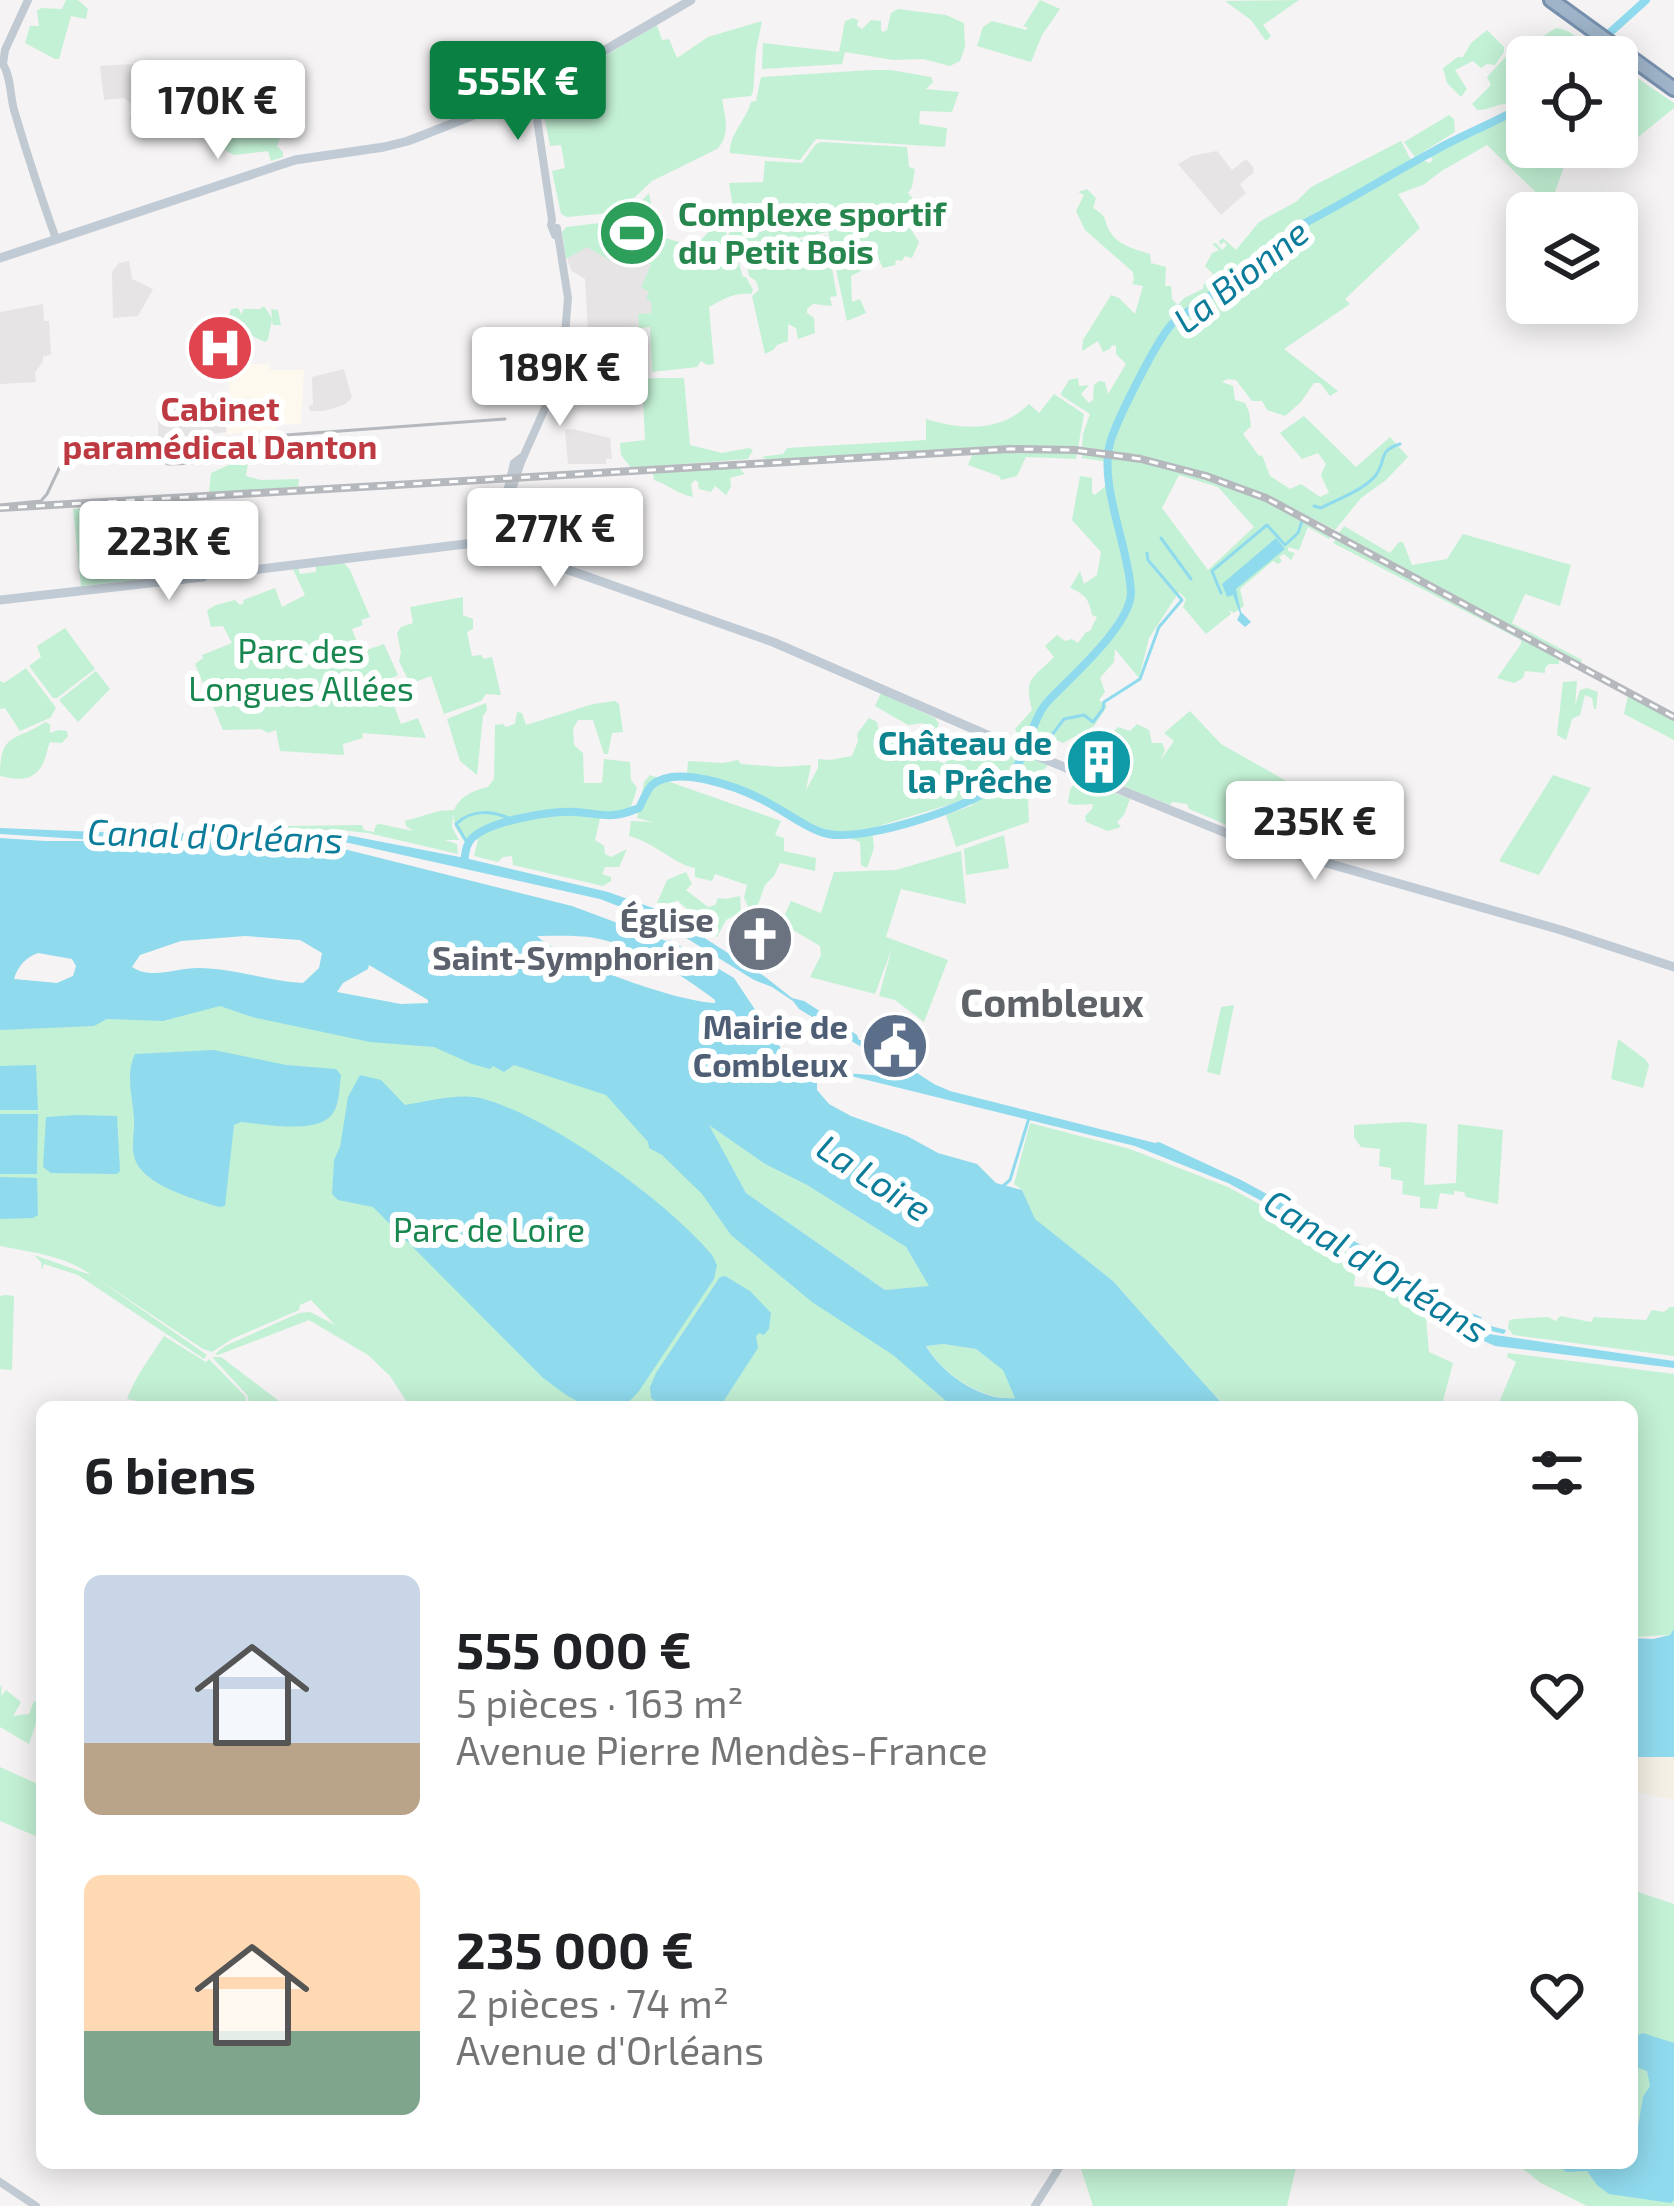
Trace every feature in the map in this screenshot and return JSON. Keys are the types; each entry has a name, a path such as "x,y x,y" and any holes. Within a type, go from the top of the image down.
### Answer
{"highway":[{"path":"1556,0 1674,86"}],"main road":[{"path":"0,258 295,160 403,143 533,93 691,0"},
{"path":"0,600 203,574 209,567 222,573 474,543 494,545 773,641 1022,750 1245,840 1545,925 1674,968"}],"street":[{"path":"28,0 1,64 7,70 12,104 54,240"},
{"path":"494,545 518,465 558,370 568,318 533,93"},
{"path":"555,224 564,318 558,370"},
{"path":"1035,2206 1059,2169"},
{"path":"0,2182 36,2206"}],"shaded area":[{"path":"165,62 164,117 130,120 135,108 125,98 104,100 100,66"},
{"path":"1217,151 1232,170 1246,159 1254,168 1240,184 1246,193 1221,215 1178,164"},
{"path":"631,214 672,312 638,314 639,328 588,331 585,279 572,271 567,260"},
{"path":"129,261 132,279 153,289 138,316 113,318 112,272 119,263"},
{"path":"43,304 51,355 43,356 36,382 0,384 0,312"},
{"path":"214,335 241,340 243,364 304,370 301,424 285,425 283,421 276,422 276,430 227,434 230,371 228,366 217,366"},
{"path":"344,369 352,398 344,405 310,411 312,377"},
{"path":"158,407 226,407 226,432 204,435 194,458 164,458 158,451"},
{"path":"565,430 610,438 612,459 606,459 606,464 568,464"}],"green space":[{"path":"66,0 78,0 88,9 86,19 71,16 59,59 55,59 25,43 30,26 39,26 37,11 62,9"},
{"path":"1040,0 1060,9 1031,62 977,46 983,27 992,21 1027,30 1023,27"},
{"path":"1299,0 1263,25 1271,36 1266,41 1251,20 1225,1"},
{"path":"898,9 946,15 964,23 960,61 950,66 845,52 842,64 762,69 763,43 839,52 845,21 858,20 862,29 871,20 881,21 883,32 891,13"},
{"path":"762,21 753,92 722,99 726,132 717,149 652,181 610,213 561,214 552,171 565,168 561,145 550,146 541,99 544,92 657,25 677,58 708,37"},
{"path":"1556,28 1574,36 1543,36"},
{"path":"1487,30 1504,52 1495,65 1481,68 1473,61 1455,70 1467,89 1461,97 1447,83 1443,68 1463,57"},
{"path":"1506,56 1506,104 1477,110 1472,104 1491,85 1487,77"},
{"path":"205,65 214,66 214,97 275,110 281,118 277,146 283,157 271,161 268,151 234,155 221,148 210,109 200,107"},
{"path":"871,70 931,77 933,82 926,89 959,92 952,112 920,111 919,124 947,128 945,147 816,139 800,160 730,153 751,102 756,101 761,77"},
{"path":"1638,78 1674,103 1674,108 1638,137"},
{"path":"1449,115 1455,132 1415,157 1404,142"},
{"path":"1506,116 1506,163 1487,145 1423,185 1398,194 1420,228 1345,299 1350,304 1284,349 1338,391 1330,396 1320,383 1314,383 1285,416 1267,410 1262,401 1252,401 1236,380 1222,382 1233,386 1235,400 1245,403 1249,412 1251,426 1243,434 1262,455 1270,476 1290,489 1301,484 1320,497 1329,493 1321,475 1326,464 1318,453 1302,459 1280,433 1304,416 1356,467 1390,437 1408,457 1361,498 1335,530 1213,476 1082,447 1090,414 1061,393 1069,380 1078,378 1079,386 1089,385 1081,394 1089,403 1099,381 1105,382 1108,394 1126,364 1116,354 1116,346 1103,352 1098,341 1082,351 1083,340 1111,295 1135,314 1143,286 1132,284 1133,272 1085,230 1076,211 1084,195 1078,192 1087,189 1096,198 1093,208 1118,241 1150,254 1151,263 1166,267 1165,286 1171,286 1178,305 1213,281 1215,276 1205,266 1219,250 1212,244 1222,250 1227,245 1220,245 1223,238 1236,250 1259,222 1297,201 1311,187 1401,141 1411,160 1377,183 1423,160 1429,163 1433,160 1429,155 1468,133 1474,135"},
{"path":"821,142 907,147 909,167 915,169 908,193 921,208 914,220 906,222 919,242 912,258 905,256 883,268 879,260 860,254 861,271 851,276 852,302 860,299 866,313 847,321 828,232 738,250 728,235 736,224 729,183 763,182 765,161 802,163"},
{"path":"1511,168 1564,168 1555,192 1536,192"},
{"path":"649,193 657,233 665,238 692,247 720,220 727,235 721,244 735,249 734,256 721,253 718,257 724,261 737,257 753,290 709,307 714,364 701,361 697,367 652,372 650,327 639,328 638,314 652,313 646,298 649,292 641,287 651,265 620,248 611,261 587,247 566,259 562,232 566,227 608,222 604,234 613,231"},
{"path":"826,235 837,296 830,297 832,306 813,304 807,313 814,318 815,333 798,339 796,328 788,324 788,341 765,354 752,296 759,290 749,276 744,251"},
{"path":"264,306 272,318 271,309 278,310 281,325 273,325 272,320 265,342 226,324 231,309 238,308 242,315 243,309"},
{"path":"684,378 690,445 722,453 749,448 753,450 748,459 631,468 621,455 620,443 645,440 642,379"},
{"path":"1054,394 1084,414 1078,448 1001,446 761,457 783,454 787,448 926,440 926,419 955,426 995,424 1029,404 1039,413"},
{"path":"1082,452 1193,474 1332,534 1329,539 1308,527 1299,550 1288,547 1295,553 1291,560 1284,554 1279,557 1282,561 1273,561 1240,589 1244,606 1234,613 1229,610 1231,614 1206,634 1183,607 1186,599 1179,592 1149,638 1139,678 1115,649 1114,662 1100,678 1105,692 1099,700 1107,706 1094,726 1063,743 1052,738 1042,753 1017,741 1015,729 1032,710 1032,679 1054,657 1045,646 1057,635 1078,643 1097,617 1086,598 1070,588 1080,571 1084,584 1097,575 1101,552 1072,520 1080,476 1092,478 1095,495 1112,484 1109,462 1082,458","holes":["1179,475 1218,487 1254,527 1208,570 1162,508"]},
{"path":"973,453 1077,453 1076,459 1026,457 1017,476 1001,480 968,465"},
{"path":"249,456 246,476 299,479 298,488 209,493 211,473"},
{"path":"738,467 745,474 730,478 726,495 715,486 711,492 699,489 695,480 693,497 687,496 654,480 653,473"},
{"path":"154,504 152,578 81,586 73,509"},
{"path":"1344,526 1390,553 1403,542 1412,565 1447,559 1463,534 1571,565 1560,606 1525,594 1512,623 1581,663 1339,533"},
{"path":"1337,537 1559,658 1559,664 1549,664 1545,673 1525,671 1514,683 1497,678 1521,640 1333,543"},
{"name":"Parc des Longues Allées","path":"344,563 370,617 352,629 361,652 384,644 398,675 385,681 401,724 418,718 426,738 362,733 363,738 343,744 344,755 280,751 276,730 223,730 195,664 202,655 232,643 223,626 211,627 207,610 235,600 240,605 275,588 282,607 305,595 293,569 298,568 300,574 316,572 316,566"},
{"path":"463,597 463,615 473,619 473,629 467,632 472,656 492,657 501,695 486,694 481,701 444,714 431,676 410,684 399,661 397,633 413,623 410,607"},
{"path":"65,628 95,669 53,698 29,666 41,657 37,646"},
{"path":"26,668 56,708 50,718 20,731 5,708 0,709 0,681"},
{"path":"96,671 110,689 78,722 59,700"},
{"path":"1577,681 1575,706 1580,690 1587,688 1598,692 1596,709 1592,698 1585,695 1566,740 1557,735 1563,682"},
{"path":"881,693 935,718 939,724 933,735 923,731 923,723 908,725 875,706"},
{"path":"1628,695 1674,721 1674,740 1624,714"},
{"path":"615,701 623,732 612,733 608,754 604,754 593,720 578,720 573,729 574,745 583,753 584,783 602,783 604,759 630,762 631,780 637,788 630,810 601,814 595,840 604,846 605,854 611,857 627,849 619,867 605,867 602,874 611,881 603,886 513,865 512,856 498,862 474,856 478,840 475,836 464,841 453,814 452,827 459,840 445,840 457,844 458,854 341,830 220,830 362,825 374,832 380,824 413,831 405,821 454,810 468,794 488,787 494,779 495,725 515,724 517,712 526,725"},
{"path":"486,703 477,775 460,761 447,719"},
{"path":"1190,711 1221,744 1297,787 1271,842 1189,809 1187,804 1170,805 1091,773 1094,768 1111,773 1116,768 1115,760 1122,752 1105,741 1111,733 1125,742 1114,731 1118,727 1130,731 1137,724 1149,730 1152,743 1162,743 1165,750 1160,761 1174,741 1164,733"},
{"path":"869,718 877,722 879,732 883,727 902,729 929,748 926,756 945,764 952,748 966,753 980,736 1049,764 1041,773 1027,775 1029,822 956,847 946,815 973,805 968,799 872,828 874,848 867,868 861,865 860,842 757,798 687,776 688,761 811,765 806,790 818,759 852,756 857,734"},
{"path":"45,722 50,724 50,733 67,731 68,736 62,743 50,742 40,768 31,776 0,776 7,744"},
{"path":"650,775 781,821 775,835 784,838 784,851 816,858 815,871 780,863 756,910 750,911 744,898 747,885 715,874 712,881 695,877 695,868 629,836 631,821 653,822 637,818 644,782"},
{"path":"1553,775 1591,788 1539,875 1499,861"},
{"path":"1077,779 1130,799 1117,822 1121,827 1108,831 1086,822 1093,804 1068,803"},
{"path":"1004,835 1009,868 966,875 964,849"},
{"path":"961,851 966,904 901,889 886,937 948,960 924,1022 895,1000 879,996 892,948 875,994 810,977 821,955 820,946 781,923 791,901 821,913 834,872 896,870"},
{"path":"686,872 692,884 686,890 708,907 718,898 740,896 741,912 726,920 717,937 677,900 670,908 657,903 667,880"},
{"name":"Parc de Loire","path":"214,998 609,1086 952,1401 406,1401 368,1355 309,1320 215,1354 299,1313 310,1312 335,1325 311,1300 212,1352 95,1277 207,1355 204,1359 78,1275 44,1264 42,1270 34,1255 91,1275 71,1263 0,1246 0,1022"},
{"path":"1234,1005 1220,1075 1207,1072 1221,1007"},
{"path":"1618,1039 1649,1065 1643,1088 1611,1079"},
{"path":"707,1123 765,1164 906,1247 930,1287 885,1290 746,1193"},
{"path":"1030,1123 1130,1149 1228,1187 1371,1265 1356,1267 1354,1286 1379,1289 1395,1285 1426,1318 1429,1352 1453,1363 1443,1401 1220,1401 1113,1281 1034,1219 1022,1190 1014,1184"},
{"path":"1427,1124 1424,1185 1456,1183 1458,1124 1503,1130 1498,1204 1454,1191 1454,1195 1440,1193 1437,1209 1420,1208 1420,1197 1402,1194 1403,1181 1391,1179 1391,1168 1379,1166 1380,1149 1361,1147 1354,1137 1354,1125"},
{"path":"0,1296 14,1296 12,1370 0,1369"},
{"path":"1674,1307 1674,1356 1513,1335 1508,1328 1513,1319 1548,1317 1556,1321 1560,1316 1591,1322 1594,1317 1646,1320 1652,1310 1664,1312"},
{"path":"164,1336 206,1362 209,1359 246,1401 127,1399"},
{"path":"926,1345 976,1349 1004,1370 1015,1398 990,1395 952,1375"},
{"path":"1508,1353 1674,1374 1674,1632 1670,1635 1638,1637 1638,1401 1500,1401 1516,1362"},
{"path":"212,1357 221,1357 279,1401 249,1401"},
{"path":"2,1684 1,1696 6,1690 21,1702 13,1716 29,1714 36,1702 29,1744 0,1727 0,1688"},
{"path":"0,1767 36,1783 36,1836 0,1821"},
{"path":"1638,1892 1674,1904 1674,2206 1587,2206 1523,2169 1638,2169"},
{"path":"1081,2169 1296,2169 1287,2206 1093,2206"}],"sand":[{"path":"1638,1757 1674,1757 1674,1800 1638,1792"}],"water":[{"path":"1276,538 1285,549 1236,589 1241,612 1251,622 1245,627 1237,620 1240,614 1233,595 1227,597 1222,584"},
{"path":"0,828 341,834 608,892 681,923 792,998 804,1001 934,1084 1159,1142 1241,1180 1389,1260 1445,1311 1464,1310 1481,1317 1483,1324 1506,1330 1504,1334 1482,1326 1482,1333 1674,1361 1674,1368 1495,1346 1454,1328 1382,1265 1228,1183 1135,1146 855,1077 817,1079 817,1090 829,1104 851,1116 938,1153 977,1164 996,1183 1022,1190 1035,1219 1113,1281 1220,1401 946,1401 893,1355 812,1302 731,1235 702,1194 649,1148 606,1095 514,1065 504,1072 434,1047 370,1042 220,1006 163,1021 107,1019 94,1026 0,1030 0,838 111,841 0,834","holes":["126,841 340,841 600,899 662,923 772,987 903,1076 794,1068 734,978 670,940 572,906 320,843","245,936 300,940 322,953 319,968 303,983 211,969 155,973 132,967 140,955 181,941","537,936 588,937 627,947 673,971 715,1003 649,988","38,953 72,959 73,976 57,983 14,979 20,966","369,965 428,1003 401,1004 337,992 343,983","709,1125 765,1164 906,1247 929,1286 885,1290 746,1193","926,1346 976,1349 1003,1370 1015,1398 976,1390 952,1375"]},
{"path":"214,1050 286,1065 336,1069 341,1075 337,1105 326,1120 304,1126 234,1125 225,1206 219,1207 157,1183 138,1166 133,1151 130,1078 135,1054"},
{"path":"36,1065 38,1110 0,1110 0,1066"},
{"path":"360,1075 381,1080 405,1105 471,1097 508,1107 605,1163 692,1233 717,1265 714,1279 630,1401 578,1401 554,1386 373,1207 338,1200 332,1194 348,1097"},
{"path":"0,1114 38,1114 37,1174 0,1174"},
{"path":"117,1116 117,1174 51,1173 43,1167 46,1117"},
{"path":"0,1177 37,1178 38,1215 0,1219"},
{"path":"720,1277 750,1291 771,1313 769,1329 756,1336 758,1348 724,1401 655,1401 650,1387 656,1373"},
{"path":"1674,1629 1674,1757 1638,1757 1638,1638 1670,1635"},
{"path":"1638,2035 1674,2043 1671,2203 1609,2194 1587,2171 1562,2169 1638,2169 1638,2127 1643,2097 1650,2086 1647,2071 1638,2069"}],"waterway":[{"name":"La Bionne","path":"1606,36 1646,0"},
{"name":"La Bionne","path":"464,863 468,844 486,829 550,813 629,812 639,808 652,785 663,779 691,777 738,789 820,832 846,835 921,819 972,799 1007,778 1043,708 1099,649 1128,605 1129,574 1108,457 1122,414 1167,330 1295,228 1506,116"},
{"path":"1314,506 1321,508 1365,485 1376,475 1385,453 1400,444"},
{"path":"1221,593 1212,571 1267,525 1285,545 1298,533 1302,521"},
{"path":"1161,538 1191,579"},
{"path":"1039,746 1064,719 1084,715 1093,722 1104,702 1140,679 1159,627 1182,600 1147,553"},
{"path":"1021,756 1031,759"},
{"path":"468,844 456,824 469,815 513,820"},
{"path":"1003,1186 1010,1180 1029,1118"}],"tram line":[{"path":"0,505 41,501 64,458 73,452 137,448 168,464 202,463 272,436 505,419"}],"railway":[{"path":"0,508 1009,449 1075,450 1141,459 1266,498 1674,717"}],"place":[{"name":"Complexe sportif du Petit Bois","path":"632,233"},
{"name":"Cabinet paramédical Danton","path":"220,348"},
{"name":"Château de la Prêche","path":"1099,762"},
{"name":"Église Saint-Symphorien","path":"760,939"},
{"name":"Mairie de Combleux","path":"895,1046"}],"district":[{"name":"Combleux","path":"1052,1003"}],"water label":[{"name":"Canal d'Orléans","path":"215,836"},
{"name":"La Loire","path":"874,1178"},
{"name":"Canal d'Orléans","path":"1376,1266"}]}
